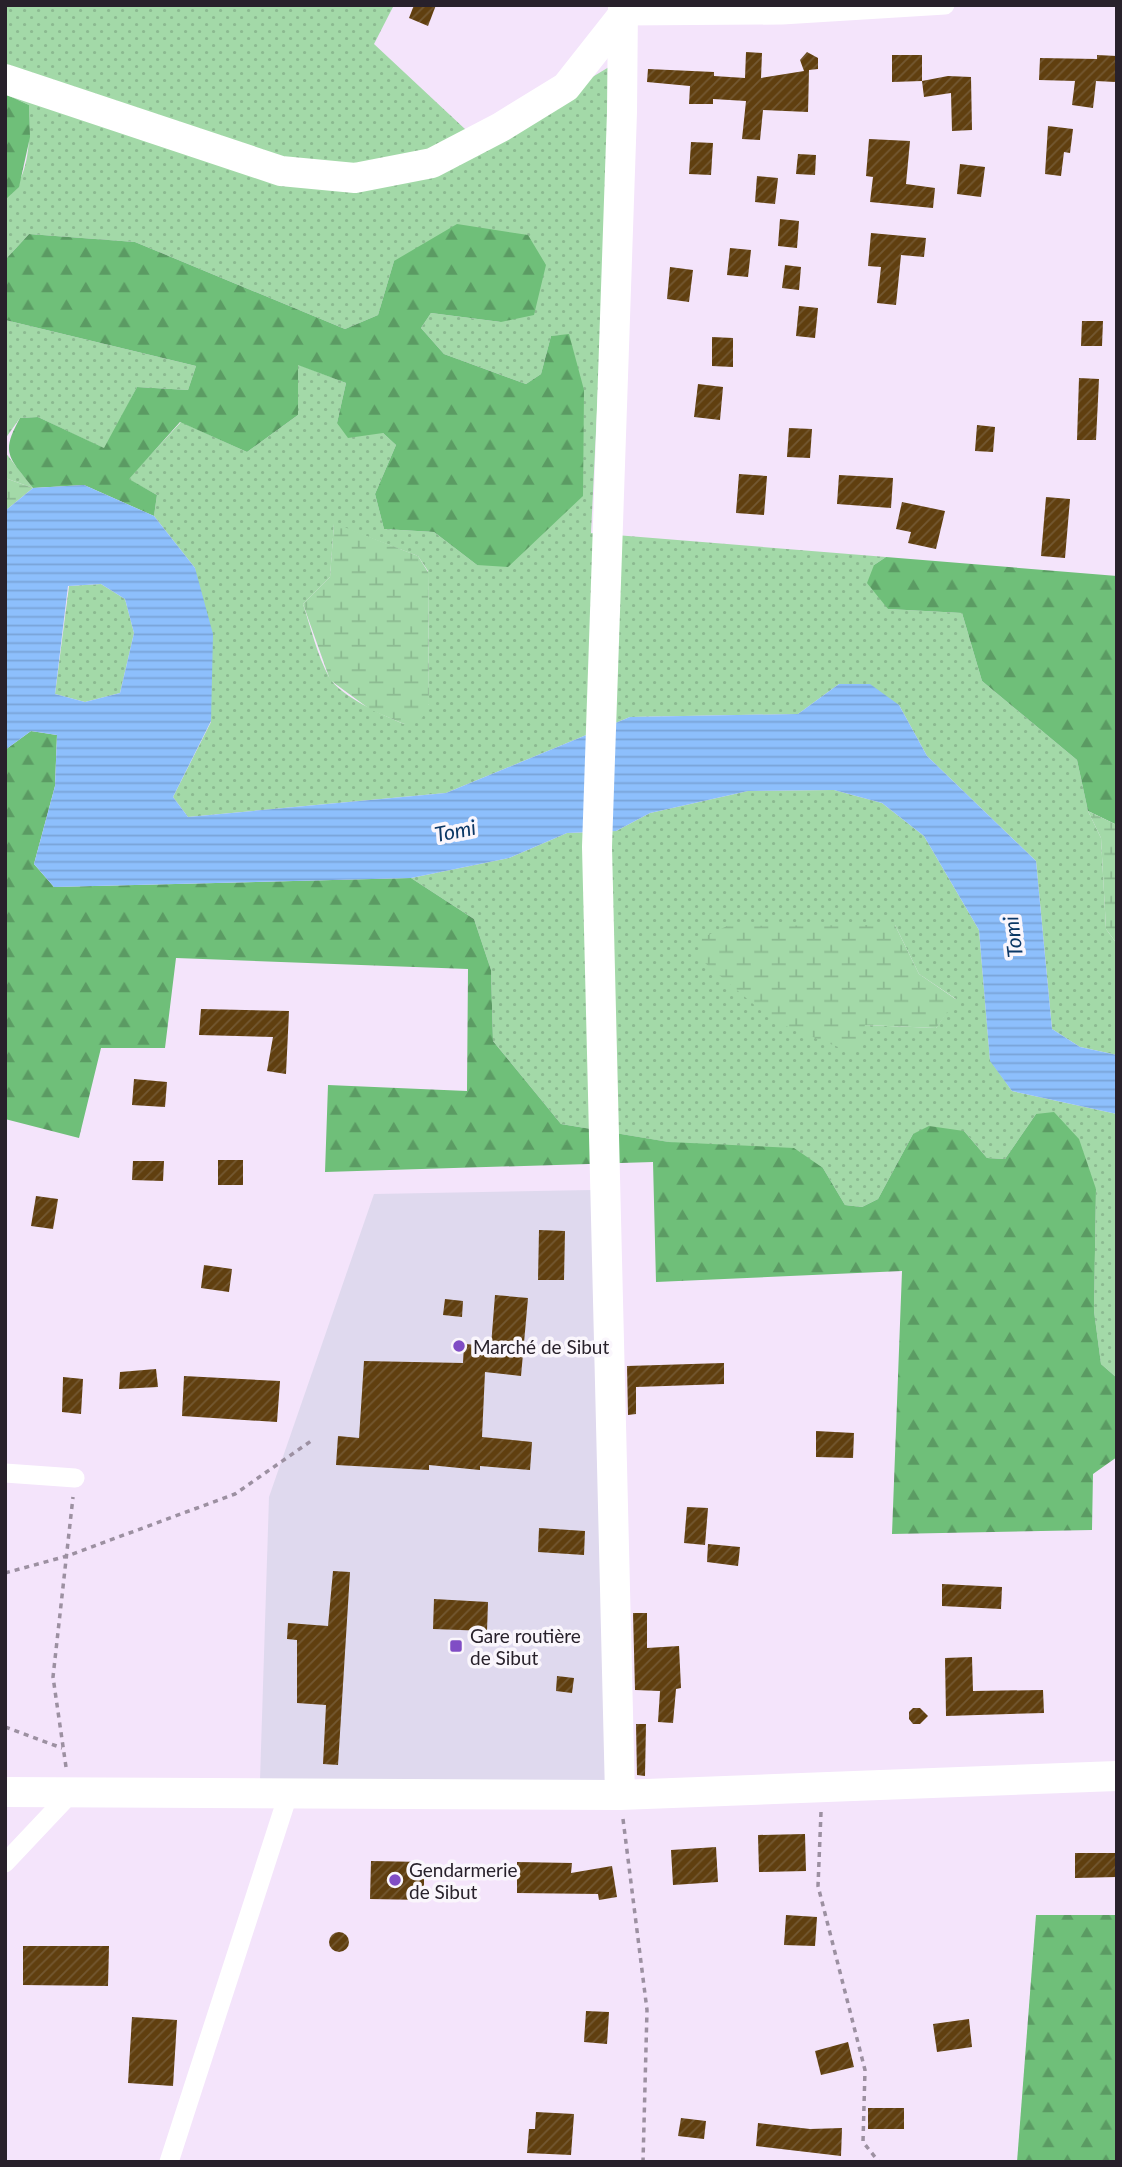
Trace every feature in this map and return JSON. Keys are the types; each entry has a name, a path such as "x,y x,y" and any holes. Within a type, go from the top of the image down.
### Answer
{"main road":[{"path":"5,79 281,171 355,178 432,163 501,127 566,87 623,10"},
{"path":"620,1796 597,847 598,741 622,112 623,10"},
{"path":"5,1792 620,1796 1117,1776"}],"street":[{"path":"623,10 782,15 945,5"},
{"path":"5,1473 75,1478"},
{"path":"5,1863 72,1792"},
{"path":"169,2162 288,1795"}],"path":[{"path":"5,1573 67,1556 235,1494 311,1441"},
{"path":"72,1792 62,1748 53,1676 75,1478"},
{"path":"5,1727 62,1748"},
{"path":"822,1787 818,1886 865,2070 863,2142 880,2162"},
{"path":"620,1796 647,2010 643,2162"}],"shaded area":[{"name":"Marché de Sibut","path":"593,1190 607,1791 260,1780 269,1497 374,1194"}],"green space":[{"path":"5,5 394,5 374,44 481,144 614,64 591,533 886,557 874,565 888,609 962,613 982,681 1077,760 1088,811 1101,838 1106,929 1117,944 1117,1055 1080,1047 1052,1029 1036,861 927,756 899,705 839,684 798,714 630,717 446,793 188,817 173,797 211,722 195,568 154,516 157,495 128,479 181,422 247,452 298,415 297,364 346,383 337,423 383,433 396,445 375,494 384,529 434,532 477,565 569,335 551,336 541,374 526,384 444,354 421,328 431,313 501,322 394,261 378,315 345,329 135,242 29,234 5,260 5,199 14,190 24,169 29,105 5,94","holes":["334,524 418,556 428,571 429,704 404,724 363,705 343,692 329,677 303,604 330,577"]},
{"path":"5,94 29,105 30,137 19,187 6,199"},
{"path":"457,224 528,235 546,265 534,315 501,322 431,313 421,328 444,354 526,384 541,374 551,336 569,334 584,390 583,496 508,567 477,565 434,532 384,529 375,494 396,445 383,433 348,438 337,423 346,383 298,365 298,415 247,452 180,422 129,479 157,495 154,516 84,485 33,488 13,462 10,440 20,418 38,417 104,448 137,387 188,390 196,366 5,320 5,260 29,234 135,242 345,329 378,315 394,261"},
{"path":"5,320 196,366 188,390 137,387 105,449 38,417 20,418 5,439"},
{"path":"5,452 33,488 5,478"},
{"path":"5,478 33,488 5,511"},
{"path":"334,523 418,556 428,572 429,704 421,720 404,724 371,710 330,680 303,604 330,577"},
{"path":"886,557 1117,576 1117,825 1088,811 1077,760 982,681 962,613 888,609 867,583 874,565"},
{"path":"101,584 125,599 134,633 120,693 85,702 55,694 69,586"},
{"path":"31,731 57,735 55,786 34,864 54,887 411,878 474,919 491,970 493,1041 561,1124 669,1142 794,1148 823,1168 845,1205 862,1207 878,1199 913,1134 929,1126 964,1131 987,1158 1005,1159 1036,1114 1054,1112 1079,1139 1096,1189 1094,1311 1101,1364 1117,1378 1117,1457 1093,1474 1092,1530 892,1534 902,1271 656,1282 653,1162 325,1172 328,1085 467,1091 468,969 176,958 165,1048 101,1048 79,1138 5,1119 5,750"},
{"path":"834,790 882,803 924,836 979,930 990,1060 1012,1091 1117,1114 1117,1378 1101,1364 1094,1311 1096,1189 1036,1114 1005,1159 987,1158 964,1131 913,1134 878,1199 862,1207 845,1205 823,1168 561,1124 493,1041 491,970 474,919 411,878 509,858 567,833 616,831 650,813 748,791","holes":["895,925 919,974 956,999 936,1028 865,1025"]},
{"path":"1088,811 1117,825 1117,944 1106,929 1101,838"},
{"path":"895,925 919,974 957,1000 936,1028 865,1025 857,1050 848,1051 773,1021 698,957 702,938 727,926"},
{"path":"1036,1915 1117,1915 1117,2162 1017,2162"}],"water":[{"name":"Tomi","path":"84,485 154,516 195,568 213,634 211,721 173,797 188,817 446,793 630,717 798,714 839,684 870,684 899,705 927,756 1036,861 1052,1029 1080,1047 1117,1055 1117,1114 1012,1091 990,1061 979,930 924,836 882,803 834,790 748,791 650,813 616,831 567,833 509,858 411,878 54,887 34,864 55,786 57,735 31,731 5,750 5,511 33,488","holes":["101,584 125,599 134,633 120,693 85,702 55,694 68,586"]}],"building":[{"path":"414,5 436,5 428,26 409,18"},
{"path":"746,52 762,53 761,78 804,71 800,60 807,52 818,58 818,69 809,70 808,112 763,110 760,140 742,139 746,101 713,99 713,104 689,104 690,86 647,82 648,69 714,72 714,76 745,78"},
{"path":"892,55 922,55 922,81 892,82"},
{"path":"1097,55 1117,56 1115,82 1096,81 1093,108 1072,105 1075,81 1039,80 1040,58 1097,59"},
{"path":"948,76 971,77 972,130 952,131 951,93 924,97 922,81"},
{"path":"1048,126 1073,129 1070,153 1064,152 1061,176 1045,174"},
{"path":"869,139 910,141 906,184 935,188 933,208 870,202 873,177 866,176"},
{"path":"691,142 713,143 711,175 689,174"},
{"path":"798,154 816,155 815,175 796,174"},
{"path":"960,164 985,167 981,197 957,194"},
{"path":"757,176 778,178 775,204 755,202"},
{"path":"780,219 799,221 797,248 778,246"},
{"path":"871,233 926,238 924,257 901,255 896,305 877,303 881,267 868,266"},
{"path":"730,248 751,250 748,277 727,275"},
{"path":"785,265 801,267 799,290 782,288"},
{"path":"670,267 693,270 689,302 667,299"},
{"path":"799,306 818,308 815,338 796,336"},
{"path":"1082,321 1103,321 1102,346 1081,346"},
{"path":"712,337 733,338 733,367 712,366"},
{"path":"1079,378 1099,379 1096,440 1077,440"},
{"path":"698,384 723,387 720,420 694,417"},
{"path":"977,425 995,427 993,452 975,451"},
{"path":"789,428 812,429 810,458 787,457"},
{"path":"739,474 767,476 764,515 736,513"},
{"path":"839,475 893,478 891,508 837,504"},
{"path":"1046,497 1070,499 1065,558 1041,556"},
{"path":"902,502 945,511 936,549 908,543 911,532 896,529"},
{"path":"201,1009 289,1011 286,1074 267,1071 273,1037 199,1035"},
{"path":"134,1079 167,1082 165,1107 132,1105"},
{"path":"218,1160 243,1160 243,1185 218,1185"},
{"path":"133,1161 164,1161 163,1181 132,1180"},
{"path":"36,1196 58,1199 53,1229 31,1226"},
{"path":"539,1230 565,1231 564,1280 538,1280"},
{"path":"204,1265 232,1269 229,1292 201,1288"},
{"path":"495,1295 528,1298 521,1376 485,1372 482,1437 532,1442 530,1470 480,1466 480,1470 429,1465 429,1470 336,1465 338,1436 359,1438 364,1361 463,1363 464,1344 491,1346"},
{"path":"445,1299 463,1301 462,1317 443,1315"},
{"path":"724,1363 724,1384 636,1387 636,1414 628,1415 627,1366"},
{"path":"156,1369 158,1387 119,1389 120,1372"},
{"path":"184,1376 280,1381 277,1422 182,1416"},
{"path":"63,1377 83,1379 81,1414 62,1412"},
{"path":"816,1431 854,1433 853,1458 816,1457"},
{"path":"687,1507 708,1508 705,1545 684,1543"},
{"path":"539,1528 585,1531 584,1555 538,1552"},
{"path":"708,1544 740,1547 738,1566 707,1562"},
{"path":"333,1571 350,1572 338,1765 323,1764 326,1705 297,1703 297,1640 287,1639 288,1623 328,1626"},
{"path":"942,1584 1002,1587 1001,1609 942,1606"},
{"path":"434,1599 488,1602 487,1631 433,1629"},
{"path":"633,1613 647,1613 647,1648 679,1646 681,1688 676,1689 673,1723 658,1722 660,1691 635,1690"},
{"path":"972,1657 973,1691 1043,1690 1044,1713 946,1716 945,1658"},
{"path":"557,1676 574,1678 572,1693 556,1691"},
{"path":"913,1708 920,1708 928,1716 920,1724 913,1724 909,1719 909,1712"},
{"path":"636,1724 646,1724 645,1776 637,1775"},
{"path":"805,1834 806,1871 759,1872 758,1835"},
{"path":"716,1847 718,1882 673,1885 671,1850"},
{"path":"1075,1853 1117,1853 1117,1877 1075,1878"},
{"path":"371,1861 424,1862 424,1900 370,1899"},
{"path":"517,1862 572,1863 571,1873 612,1866 617,1897 599,1900 598,1894 517,1893"},
{"path":"786,1915 817,1917 815,1946 784,1945"},
{"path":"339,1932 346,1935 349,1942 346,1949 339,1952 332,1949 329,1942 332,1935"},
{"path":"23,1946 109,1946 108,1986 23,1985"},
{"path":"586,2011 609,2012 607,2044 584,2042"},
{"path":"132,2017 177,2020 173,2086 128,2083"},
{"path":"969,2019 972,2047 937,2052 933,2024"},
{"path":"848,2042 854,2067 821,2075 815,2051"},
{"path":"868,2108 904,2108 904,2129 868,2129"},
{"path":"536,2112 574,2114 571,2155 527,2153 529,2129 535,2129"},
{"path":"681,2118 706,2121 704,2139 678,2136"},
{"path":"758,2123 810,2129 842,2128 841,2156 756,2146"}],"place":[{"name":"Marché de Sibut","path":"459,1346"},
{"name":"Gare routière de Sibut","path":"456,1646"},
{"name":"Gendarmerie de Sibut","path":"395,1880"}]}
